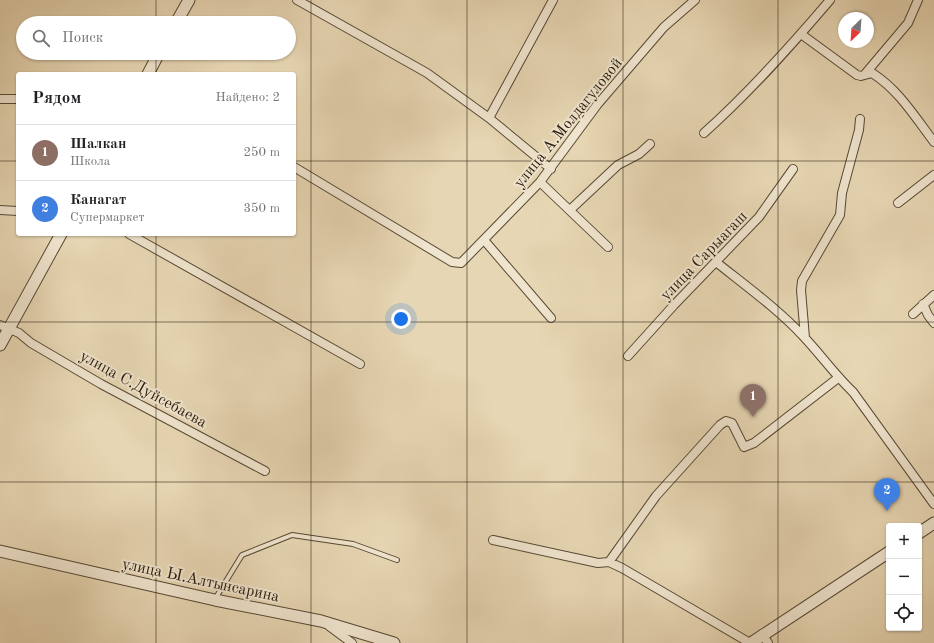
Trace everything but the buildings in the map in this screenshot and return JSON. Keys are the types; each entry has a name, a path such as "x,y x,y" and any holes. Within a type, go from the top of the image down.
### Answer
{"street":[{"path":"180,16 189,0"},
{"path":"297,0 427,73 489,118 551,169"},
{"path":"489,118 553,0"},
{"name":"улица А.Молдагуловой","path":"296,168 452,262 461,263 540,182 597,105 664,27 695,0"},
{"path":"704,133 730,110 762,78 830,0"},
{"path":"865,74 908,23 918,0"},
{"path":"801,34 853,73 861,76 872,73 894,90 910,108 933,139"},
{"path":"149,72 156,60"},
{"path":"0,99 16,99"},
{"path":"804,338 801,290 802,281 840,215 844,186 859,130 860,119"},
{"path":"571,209 618,165 639,154 650,144"},
{"name":"улица Сарыагаш","path":"628,356 674,305 759,217 793,169"},
{"path":"898,203 934,175"},
{"path":"540,182 571,209 608,247"},
{"path":"0,210 16,211"},
{"path":"0,345 5,327 60,236"},
{"path":"133,236 360,364"},
{"path":"484,240 550,318"},
{"path":"716,262 774,309 804,338 838,378 853,392 934,504"},
{"path":"913,314 934,295"},
{"path":"923,304 934,323"},
{"name":"улица С.Дуйсебаева","path":"5,327 101,384 265,471"},
{"path":"609,562 656,496 720,425 726,421 732,423 744,447 754,443 838,378"},
{"path":"922,531 934,523"},
{"path":"493,540 598,563 609,562 751,643 765,639 886,554"},
{"name":"улица Ы.Алтынсарина","path":"0,551 215,600 321,621 394,643"},
{"path":"321,621 352,643"}],"lane":[{"path":"215,600 242,555 292,535 353,544 397,560"}],"place":[{"name":"Шалкан","path":"753,417"},
{"name":"Канагат","path":"887,511"}]}
